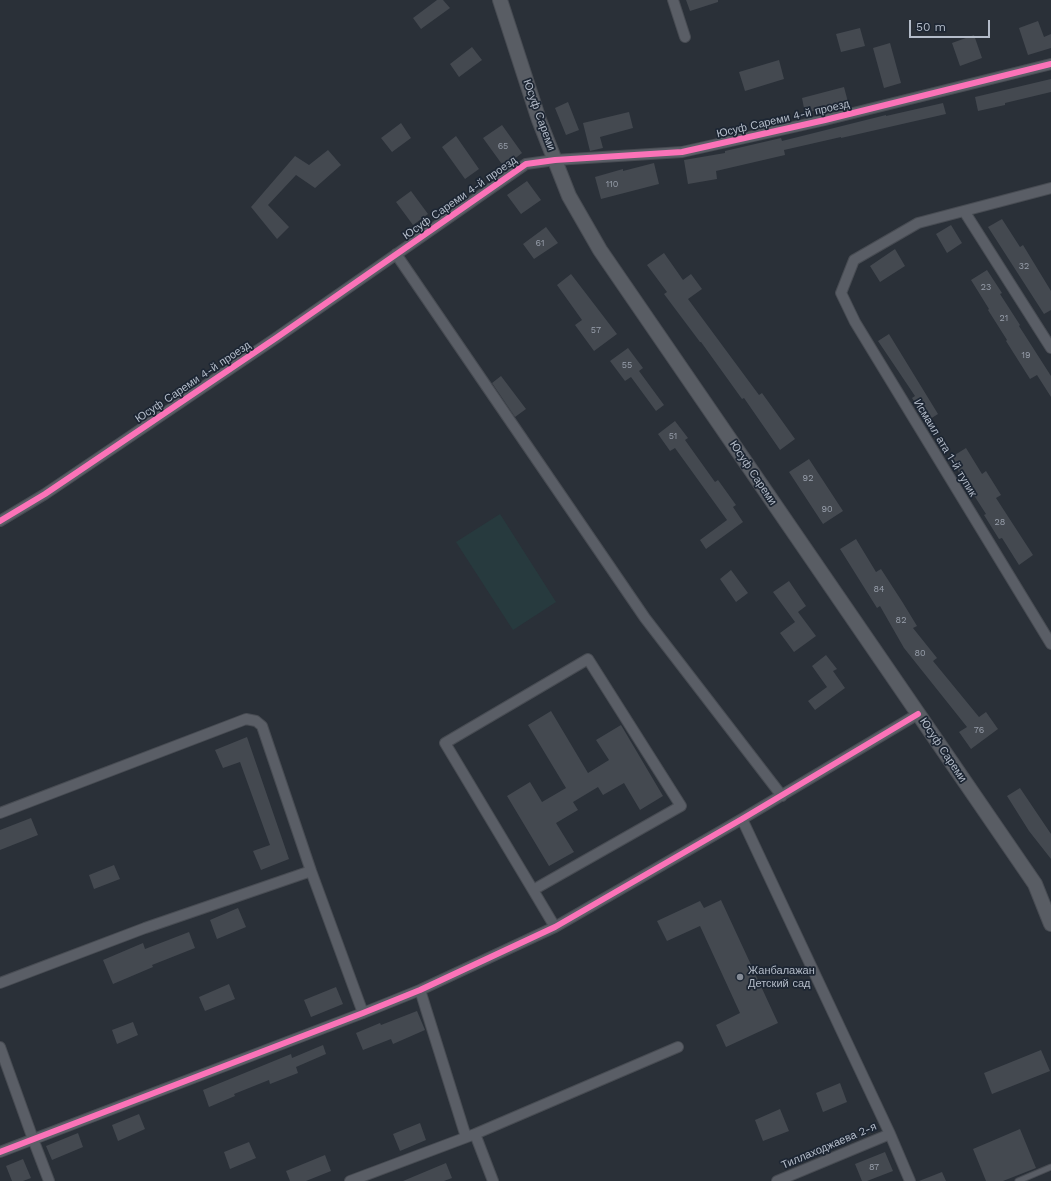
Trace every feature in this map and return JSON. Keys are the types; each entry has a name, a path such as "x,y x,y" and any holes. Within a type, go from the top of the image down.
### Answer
{"main road":[{"name":"Юсуф Сареми","path":"500,0 539,120 569,196 600,250 1035,884 1051,924"}],"street":[{"path":"673,0 685,37"},
{"name":"Юсуф Сареми 4-й проезд","path":"0,521 45,494 282,333 526,164 555,160 682,152 825,120 1051,64"},
{"path":"1051,188 964,211 1051,348"},
{"name":"Исмаил ата 1-й тупик","path":"964,211 918,223 854,260 841,294 855,322 1051,644"},
{"path":"396,254 644,618 782,796"},
{"path":"533,890 681,806 588,659 445,743 555,927"},
{"path":"0,1152 363,1014 420,990 555,927 782,796 918,714"},
{"path":"0,813 246,719 256,721 262,726 311,870 363,1014"},
{"path":"742,819 890,1134 910,1181"},
{"path":"0,983 144,928 311,870"},
{"path":"420,990 471,1136 493,1181"},
{"path":"0,1047 49,1181"},
{"path":"350,1181 471,1136 678,1047"},
{"name":"Тиллаходжаева 2-я","path":"777,1181 890,1134"}],"lane":[{"path":"1018,1181 1051,1167"}],"green space":[{"path":"500,514 556,602 513,630 456,542"}],"building":[{"path":"437,0 443,0 450,8 421,29 413,18"},
{"path":"686,0 718,0 718,2 690,11"},
{"path":"1038,21 1044,37 1051,34 1051,48 1028,55 1019,28"},
{"path":"860,28 865,46 841,52 836,34"},
{"path":"974,35 982,58 960,66 952,43"},
{"path":"890,43 901,83 884,88 873,48"},
{"path":"472,47 482,60 459,77 450,64"},
{"path":"779,60 784,79 745,91 739,72"},
{"path":"1051,79 1051,92 978,111 975,97"},
{"path":"844,87 848,102 805,113 802,98"},
{"path":"568,102 579,130 566,135 555,108"},
{"path":"943,103 946,114 784,150 785,155 716,171 717,179 688,184 684,160 725,153 725,151 781,138 782,141 886,115"},
{"path":"629,112 633,128 600,137 603,148 590,151 583,123"},
{"path":"401,123 411,138 392,152 381,138"},
{"path":"502,125 522,153 504,167 483,138"},
{"path":"456,136 479,169 465,179 442,147"},
{"path":"328,150 341,165 315,188 296,175 268,205 289,227 277,239 251,207 295,156 309,165"},
{"path":"654,163 659,184 601,199 595,177 623,169 623,171"},
{"path":"527,181 541,200 521,214 507,195"},
{"path":"411,191 428,214 413,225 396,202"},
{"path":"1002,219 1020,247 1023,245 1051,291 1051,310 1044,314 988,227"},
{"path":"951,225 962,243 947,253 936,234"},
{"path":"546,227 558,243 534,259 523,244"},
{"path":"895,249 905,266 880,282 870,266"},
{"path":"664,253 683,280 691,274 702,289 688,299 759,395 762,393 795,439 780,450 744,398 742,399 664,294 667,292 647,265"},
{"path":"987,270 1002,293 1000,294 1020,325 1019,326 1051,376 1051,397 1037,375 1030,379 971,280"},
{"path":"571,274 617,334 594,351 575,325 582,320 557,285"},
{"path":"889,334 938,414 927,421 912,398 915,396 878,341"},
{"path":"628,348 643,368 639,371 664,405 656,411 631,377 625,381 610,361"},
{"path":"501,376 526,409 515,417 492,383"},
{"path":"675,421 688,438 685,440 715,482 718,480 736,505 733,507 743,522 706,549 700,540 727,520 675,448 670,451 658,434"},
{"path":"966,448 982,474 986,471 1001,495 996,498 1033,555 1019,565 1002,538 999,539 984,515 986,514 950,458"},
{"path":"809,459 843,511 823,524 789,472"},
{"path":"856,539 876,572 881,569 903,603 917,626 913,628 937,658 933,661 979,717 986,712 998,729 971,749 959,732 967,727 904,648 880,606 877,608 840,549"},
{"path":"731,570 748,593 736,602 720,579"},
{"path":"789,581 806,606 798,612 816,636 794,652 780,633 795,622 773,592"},
{"path":"826,655 837,669 833,671 845,688 815,710 808,701 827,687 812,666"},
{"path":"551,711 588,773 609,760 596,740 621,725 663,796 640,810 624,783 603,795 598,787 573,802 578,810 556,823 574,852 549,866 507,796 530,782 542,802 566,788 528,725"},
{"path":"247,737 289,859 261,870 253,851 270,845 240,762 223,768 215,750"},
{"path":"1020,788 1051,834 1051,859 1029,831 1007,796"},
{"path":"31,818 38,835 0,850 0,830"},
{"path":"114,865 120,879 94,889 89,875"},
{"name":"Жанбалажан Детский сад","path":"721,900 778,1023 726,1047 716,1025 740,1013 700,926 667,941 657,921 700,901 704,908"},
{"path":"238,908 246,927 217,939 210,920"},
{"path":"189,932 195,948 152,965 153,967 113,984 103,960 143,943 145,949"},
{"path":"229,984 235,999 205,1011 199,997"},
{"path":"336,987 343,1004 311,1017 304,1000"},
{"path":"417,1011 425,1030 393,1044 391,1039 363,1050 356,1033 380,1023 381,1025"},
{"path":"133,1022 138,1035 117,1044 112,1030"},
{"path":"323,1045 326,1054 296,1067 298,1073 270,1084 269,1080 234,1094 235,1096 209,1107 203,1090 291,1054 292,1058"},
{"path":"1041,1050 1050,1071 992,1094 984,1073"},
{"path":"840,1083 847,1102 823,1112 816,1093"},
{"path":"780,1109 789,1131 763,1141 755,1120"},
{"path":"139,1114 145,1129 118,1141 112,1125"},
{"path":"420,1123 426,1140 400,1151 393,1134"},
{"path":"1020,1129 1036,1168 1003,1181 986,1181 973,1149"},
{"path":"78,1133 83,1147 52,1160 46,1146"},
{"path":"249,1142 256,1158 230,1169 224,1152"},
{"path":"885,1152 893,1171 867,1181 862,1181 855,1164"},
{"path":"325,1155 331,1171 306,1181 290,1181 286,1171"},
{"path":"23,1159 31,1178 23,1181 12,1181 6,1166"},
{"path":"446,1163 452,1178 444,1181 403,1181"},
{"path":"942,1172 946,1181 919,1181"}],"cycle path":[{"path":"0,521 45,494 276,338 526,164 555,160 682,152 825,120 1051,64"},
{"path":"0,1152 420,990 555,927 742,819 918,714"}],"place":[{"name":"Жанбалажан Детский сад","path":"740,977"}]}
